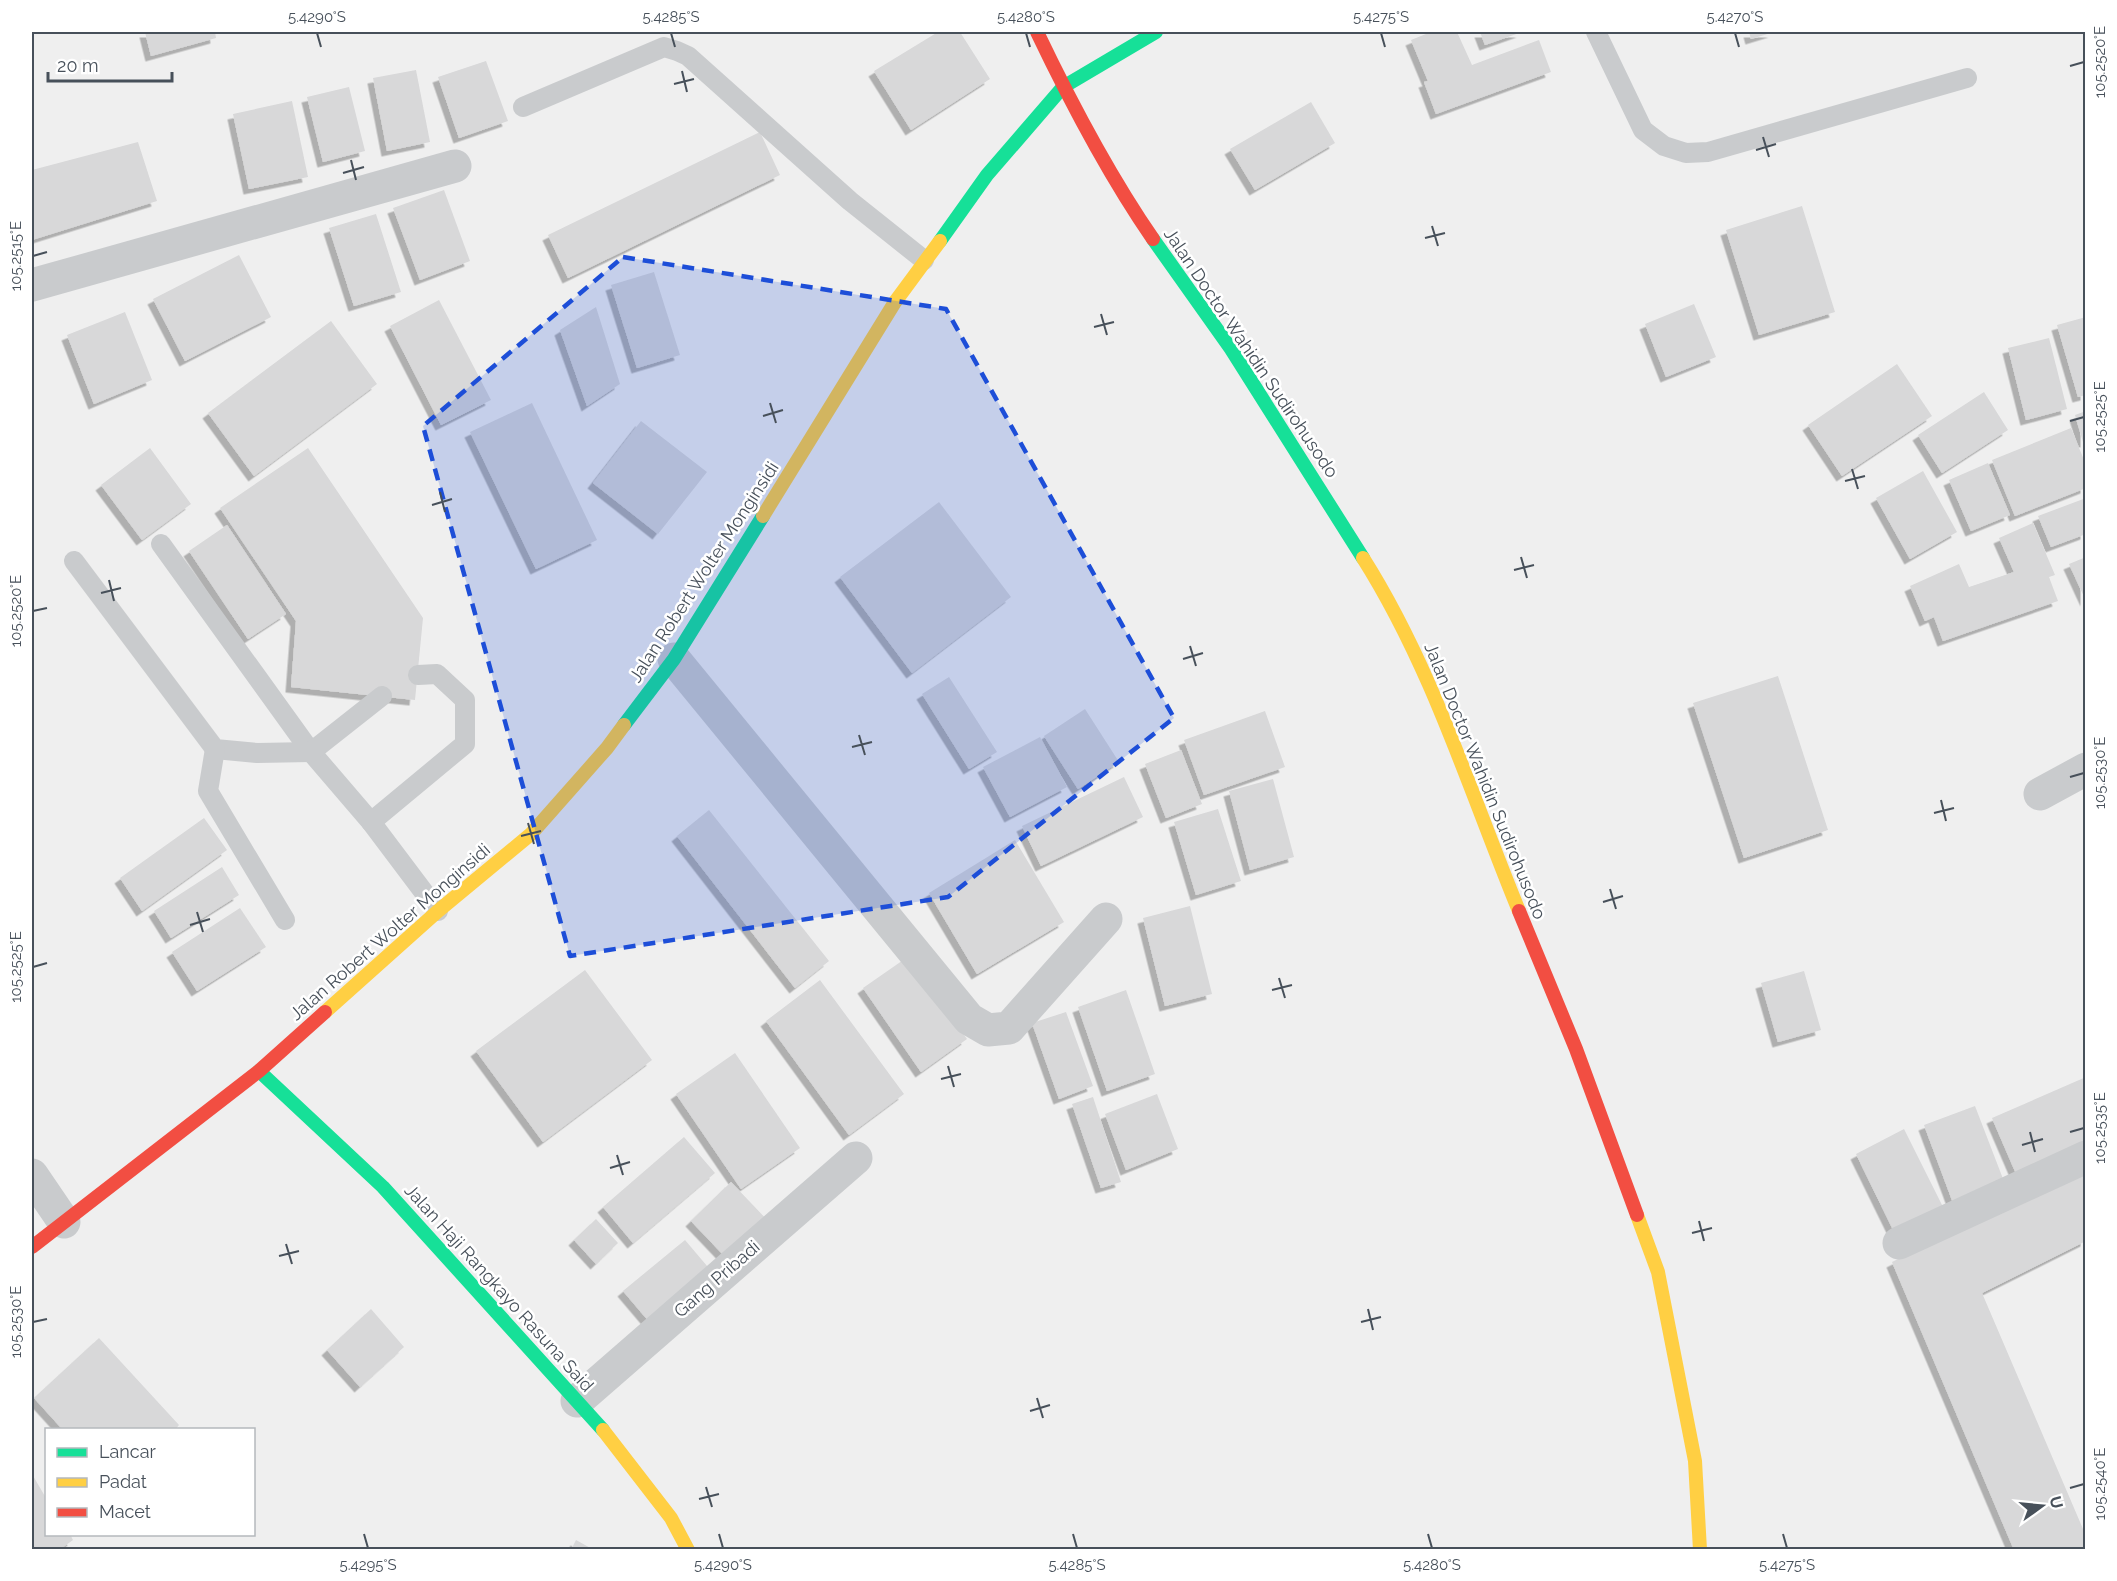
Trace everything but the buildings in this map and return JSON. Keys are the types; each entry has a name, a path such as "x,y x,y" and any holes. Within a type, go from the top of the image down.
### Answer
{"main road":[{"name":"Jalan Doctor Wahidin Sudirohusodo","path":"1037,32 1063,87 1128,203 1231,349 1371,570 1414,652 1451,735 1508,884 1576,1049 1658,1272 1695,1461 1700,1550"},
{"name":"Jalan Robert Wolter Monginsidi","path":"32,1247 259,1071 438,911 531,834 607,748 674,659 895,302 987,175 1063,87 1156,32"},
{"name":"Jalan Haji Rangkayo Rasuna Said","path":"259,1071 383,1187 598,1424 671,1518 688,1550"}],"street":[{"path":"32,285 455,166"},
{"path":"674,659 969,1019 988,1030 1009,1028 1106,919"},
{"path":"2040,794 2085,769"},
{"path":"1899,1242 2085,1157"},
{"name":"Gang Pribadi","path":"577,1401 856,1158"},
{"path":"32,1175 64,1222"}],"lane":[{"path":"1596,32 1643,130 1664,146 1686,153 1708,152 1967,78"},
{"path":"523,107 664,47 678,51 688,56 850,201 924,260"},
{"path":"161,544 311,752 370,822 438,911"},
{"path":"74,561 216,749 257,753 311,752 382,696"},
{"path":"370,822 465,744 465,700 437,674 418,675"},
{"path":"216,749 208,791 285,920"}],"highlighted area":[{"path":"623,257 946,309 1174,718 948,897 570,956 423,426"}],"traffic: fast":[{"path":"940,241 987,175 1063,87 1156,32"},
{"path":"1153,239 1231,349 1363,558"},
{"path":"624,725 674,659 763,516"},
{"path":"259,1071 383,1187 603,1430"}],"traffic: slow":[{"path":"763,516 895,302 940,241"},
{"path":"1363,558 1410,642 1430,686 1519,911"},
{"path":"325,1012 438,911 531,834 607,748 624,725"},
{"path":"1637,1215 1658,1272 1695,1461 1700,1550"},
{"path":"603,1430 671,1518 688,1550"}],"traffic: jam":[{"path":"1037,32 1091,138 1153,239"},
{"path":"1519,911 1576,1049 1637,1215"},
{"path":"32,1247 259,1071 325,1012"}]}
